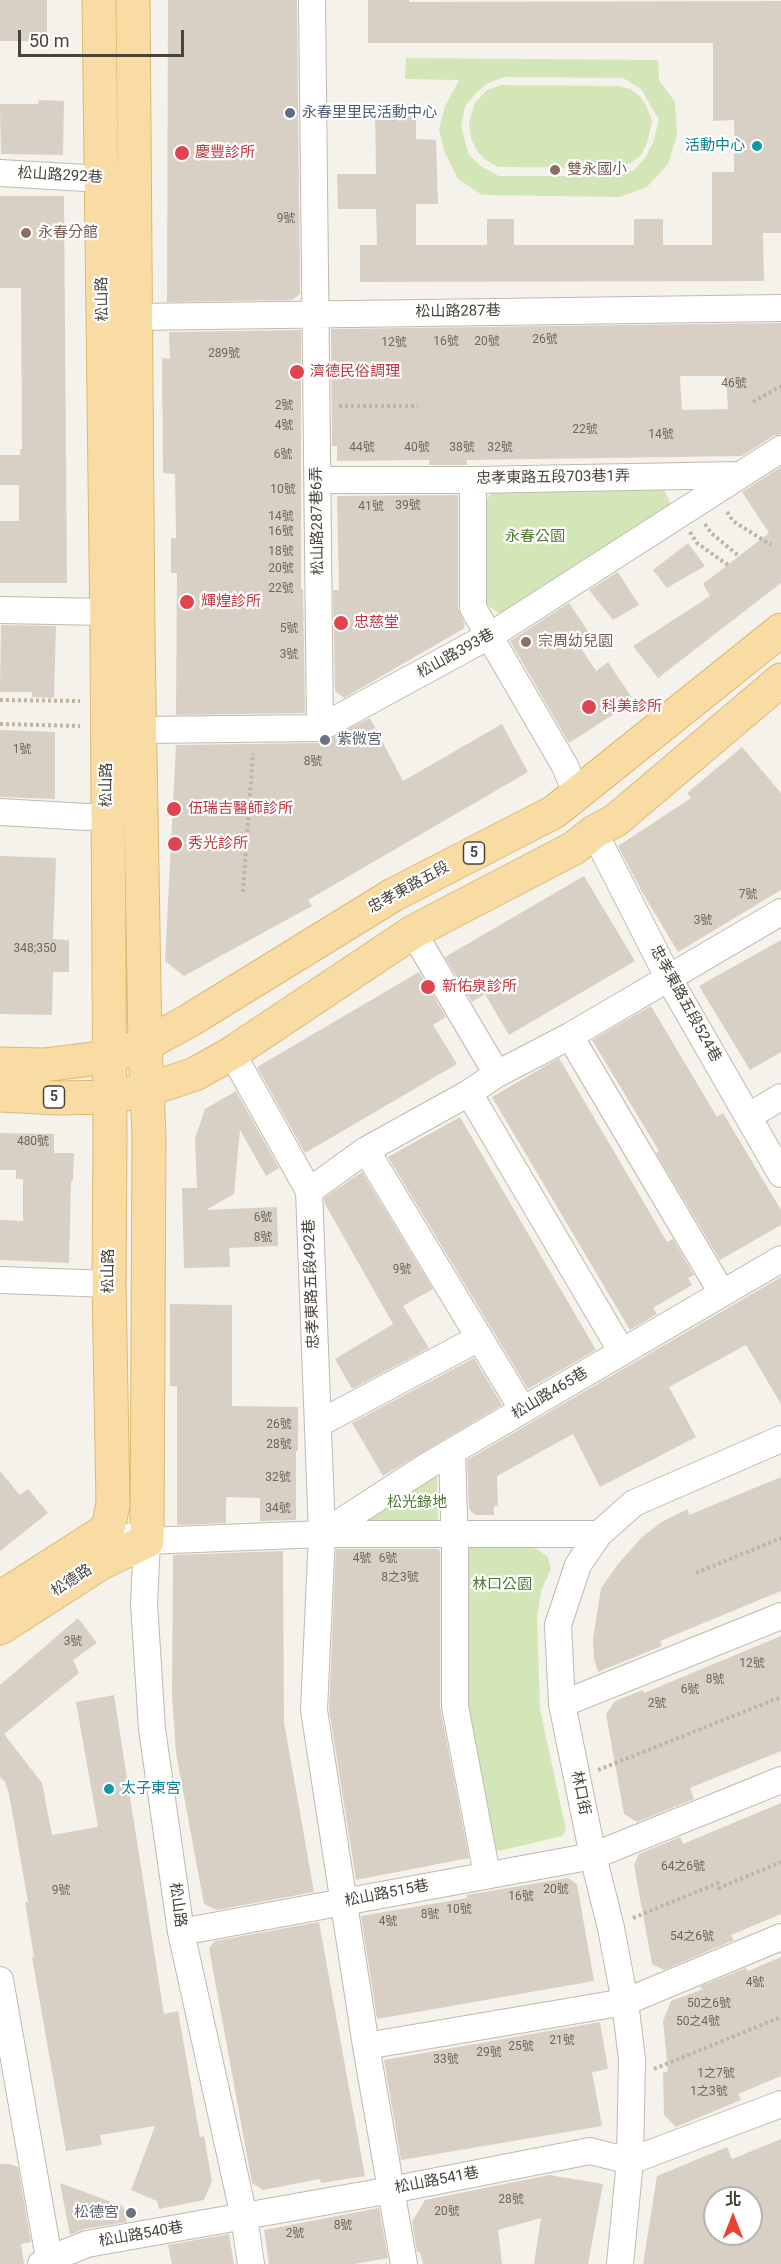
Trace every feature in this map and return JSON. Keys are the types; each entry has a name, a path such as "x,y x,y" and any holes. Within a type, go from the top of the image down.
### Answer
{"main road":[{"name":"松山路","path":"99,0 111,179 106,612 109,1284 113,1504 108,1529"},
{"name":"松山路","path":"133,0 135,317 145,1045 149,1170 147,1541"},
{"name":"忠孝東路五段","path":"0,1064 45,1065 108,1057 145,1045 200,1014 393,895 554,812 781,630"},
{"name":"5","path":"0,1095 58,1098 109,1096 147,1090 195,1074 232,1053 413,932 574,848 594,832 616,820 781,681"},
{"path":"577,795 594,832"},
{"name":"松德路","path":"0,1598 108,1529"},
{"name":"松德路","path":"0,1628 101,1563 147,1541"}],"street":[{"name":"松山路287巷6弄","path":"312,0 320,728"},
{"name":"松山路292巷","path":"0,173 111,179"},
{"name":"松山路287巷","path":"135,317 781,308"},
{"path":"738,475 781,449"},
{"name":"松山路393巷","path":"141,730 320,728 490,636 738,475"},
{"name":"忠孝東路五段703巷1弄","path":"318,480 473,480 738,475"},
{"path":"473,480 473,608 566,766 577,795"},
{"path":"0,610 106,612"},
{"path":"0,812 107,816"},
{"name":"忠孝東路五段524巷","path":"594,832 669,979 781,1174"},
{"path":"309,1191 366,1150 469,1093 497,1074 570,1036 781,912"},
{"path":"413,932 497,1074"},
{"path":"570,1036 722,1293"},
{"name":"忠孝東路五段492巷","path":"232,1053 309,1191 322,1534 314,1710 366,2046 404,2264"},
{"path":"469,1093 622,1352"},
{"path":"749,1116 781,1097"},
{"path":"366,1150 524,1410"},
{"name":"松山路465巷","path":"322,1534 427,1466 781,1259"},
{"path":"0,1280 109,1284"},
{"path":"318,1424 479,1338"},
{"name":"林口街","path":"620,2264 630,2161 633,2078 625,2002 611,1928 593,1856 562,1704 558,1624 578,1565 599,1534 634,1503 781,1439"},
{"path":"452,1452 455,1533 455,1706 487,1875"},
{"path":"108,1529 147,1541 322,1534 599,1534"},
{"name":"松山路","path":"147,1541 144,1603 152,1729 180,1932 244,2217 251,2264"},
{"path":"562,1704 781,1616"},
{"name":"松山路515巷","path":"180,1932 593,1856 781,1780"},
{"path":"366,2046 625,2002 781,1937"},
{"path":"0,1980 47,2262"},
{"path":"630,2161 781,2104"},
{"name":"松山路541巷","path":"244,2217 590,2151 630,2161"},
{"name":"松山路540巷","path":"47,2262 87,2244 244,2217"}],"path":[{"path":"753,402 781,386"},
{"path":"317,406 418,406"},
{"path":"714,491 733,521 771,545"},
{"path":"685,510 739,556"},
{"path":"685,510 697,543 728,565"},
{"path":"0,700 107,715"},
{"path":"0,724 107,715"},
{"path":"243,892 255,728"},
{"path":"696,1573 781,1538"},
{"path":"578,1779 781,1697"},
{"path":"611,1928 718,1883 719,1888 781,1862"},
{"path":"633,2078 781,2017"}],"green space":[{"path":"406,58 658,60 659,80 675,102 677,135 668,164 647,187 620,197 482,195 458,179 445,153 439,130 445,106 459,80 405,79","holes":["505,77 623,78 641,89 659,120 653,143 645,158 634,170 618,176 499,176 482,167 469,155 461,126 465,107 488,83"]},
{"path":"501,85 618,86 630,89 640,96 652,122 647,143 641,155 631,163 618,168 498,167 477,151 471,138 469,122 475,103 487,90"},
{"name":"永春公園","path":"662,485 673,509 504,617 487,605 484,502 497,487"},
{"name":"松光錄地","path":"437,1468 438,1522 365,1525 359,1517"},
{"name":"林口公園","path":"513,1545 537,1549 548,1557 551,1569 541,1591 537,1618 540,1709 566,1830 562,1836 499,1851 494,1848 464,1706 463,1552 468,1546"}],"building":[{"path":"0,0 47,0 47,37 40,37 39,41 0,41"},
{"path":"168,0 297,0 300,294 292,300 167,302"},
{"path":"368,0 409,0 409,2 781,1 781,233 763,233 764,281 360,282 360,245 377,245 376,209 338,209 337,174 376,174 375,106 416,108 416,139 436,140 438,204 416,204 416,245 487,245 487,219 514,219 514,245 634,245 634,219 663,219 663,245 712,245 712,172 734,172 734,120 713,121 713,43 368,43"},
{"path":"39,100 64,101 63,155 1,154 0,104 38,104"},
{"path":"0,196 64,196 67,583 0,583 0,521 19,521 19,485 0,485 0,455 20,455 20,449 22,449 21,288 0,288"},
{"path":"781,323 781,434 773,436 742,456 467,460 467,465 429,465 429,460 337,461 337,446 332,446 331,329","holes":["680,376 726,376 728,409 682,410"]},
{"path":"301,330 301,589 303,589 305,713 176,715 177,573 171,573 171,538 176,538 175,474 163,473 162,358 170,359 169,332"},
{"path":"781,467 781,583 658,678 633,646 710,596 703,584 769,533 742,492"},
{"path":"458,495 458,608 465,624 463,629 344,698 335,691 333,590 339,590 337,496"},
{"path":"688,543 705,566 667,588 653,570"},
{"path":"618,572 639,605 613,620 589,590"},
{"path":"569,603 590,634 577,642 596,671 608,662 634,701 569,743 510,641"},
{"path":"1,625 56,626 54,698 32,697 32,692 0,692"},
{"path":"370,718 403,781 502,724 528,772 308,900 312,906 184,976 165,961 176,745 320,743"},
{"path":"0,730 55,732 55,799 0,797"},
{"path":"742,747 781,793 781,890 678,952 618,846 691,798 687,793"},
{"path":"0,856 56,858 53,939 69,940 69,972 53,972 52,1015 0,1014"},
{"path":"584,876 635,961 509,1035 485,994 472,1002 445,957"},
{"path":"781,940 781,1052 750,1070 699,986"},
{"path":"419,972 446,1017 433,1025 457,1064 305,1153 257,1067"},
{"path":"651,1006 717,1117 723,1113 781,1210 781,1225 720,1260 656,1153 659,1151 592,1040"},
{"path":"559,1058 667,1242 673,1239 694,1275 688,1278 692,1285 653,1308 657,1314 630,1330 492,1097"},
{"path":"236,1091 279,1168 266,1176 240,1130 234,1194 206,1210 277,1207 278,1246 229,1248 230,1267 184,1268 182,1188 197,1188 195,1138 205,1109"},
{"path":"460,1117 596,1350 528,1389 388,1157"},
{"path":"0,1133 54,1134 54,1153 74,1153 69,1263 0,1260 0,1220 23,1221 23,1179 16,1179 16,1170 0,1170"},
{"path":"362,1172 433,1289 403,1306 429,1348 352,1389 335,1359 393,1324 325,1204 324,1198"},
{"path":"781,1277 781,1404 746,1345 669,1387 696,1437 600,1487 573,1434 497,1476 498,1506 494,1506 494,1515 475,1515 469,1509 467,1460"},
{"path":"170,1304 232,1305 232,1406 298,1407 296,1520 260,1521 260,1498 226,1497 226,1523 177,1525 177,1386 170,1386"},
{"path":"474,1358 502,1405 383,1476 352,1423"},
{"path":"0,1471 20,1495 28,1489 48,1513 0,1551"},
{"path":"781,1477 781,1591 660,1641 662,1646 598,1672 594,1659 593,1638 601,1588 642,1537 663,1521 688,1509 689,1515"},
{"path":"336,1549 438,1549 440,1551 440,1706 469,1858 356,1880 329,1709"},
{"path":"283,1551 284,1722 314,1892 217,1910 204,1904 176,1753 172,1695 173,1555"},
{"path":"78,1618 97,1643 73,1660 79,1673 4,1734 42,1783 52,1835 98,1827 76,1702 114,1695 164,2014 178,2011 200,2137 204,2136 212,2181 204,2200 159,2209 157,2201 131,2190 155,2126 100,2135 102,2145 66,2151 32,1957 34,1957 25,1902 28,1902 9,1794 5,1782 0,1777 0,1685"},
{"path":"781,1636 781,1751 690,1788 694,1799 637,1822 624,1814 606,1714 615,1701 643,1690 644,1693"},
{"path":"781,1803 781,1914 731,1935 734,1940 664,1970 652,1964 634,1865 639,1854 680,1837 683,1844"},
{"path":"568,1878 577,1884 594,1981 377,2019 361,1916"},
{"path":"319,1922 365,2176 321,2183 320,2179 263,2190 252,2183 209,1948 215,1941"},
{"path":"781,1957 781,2076 738,2094 741,2100 676,2127 664,2115 663,2073 668,2071 663,2021 671,2001 703,1989 699,1987 746,1968 748,1971"},
{"path":"600,2022 608,2069 592,2072 602,2126 401,2160 384,2060"},
{"path":"781,2139 781,2264 643,2264 657,2176 727,2147 732,2159"},
{"path":"0,2164 18,2167 31,2242 21,2244 24,2264 0,2264"},
{"path":"549,2175 603,2184 588,2264 534,2264 541,2218 498,2230 502,2264 423,2264 420,2252 417,2252 412,2222 425,2200"},
{"path":"60,2183 123,2206 127,2222 84,2229 70,2235"},
{"path":"379,2208 388,2258 354,2264 269,2264 264,2230"},
{"path":"229,2234 234,2264 172,2264 168,2245"}],"place":[{"name":"永春里里民活動中心","path":"290,113"},
{"name":"活動中心","path":"757,146"},
{"name":"慶豐診所","path":"182,153"},
{"name":"雙永國小","path":"555,170"},
{"name":"永春分館","path":"26,233"},
{"name":"濟德民俗調理","path":"297,372"},
{"name":"輝煌診所","path":"187,602"},
{"name":"忠慈堂","path":"341,623"},
{"name":"宗周幼兒園","path":"526,642"},
{"name":"科美診所","path":"589,707"},
{"name":"紫微宮","path":"325,740"},
{"name":"伍瑞吉醫師診所","path":"174,809"},
{"name":"秀光診所","path":"175,844"},
{"name":"新佑泉診所","path":"428,987"},
{"name":"太子東宮","path":"109,1789"},
{"name":"松德宮","path":"131,2213"}]}
